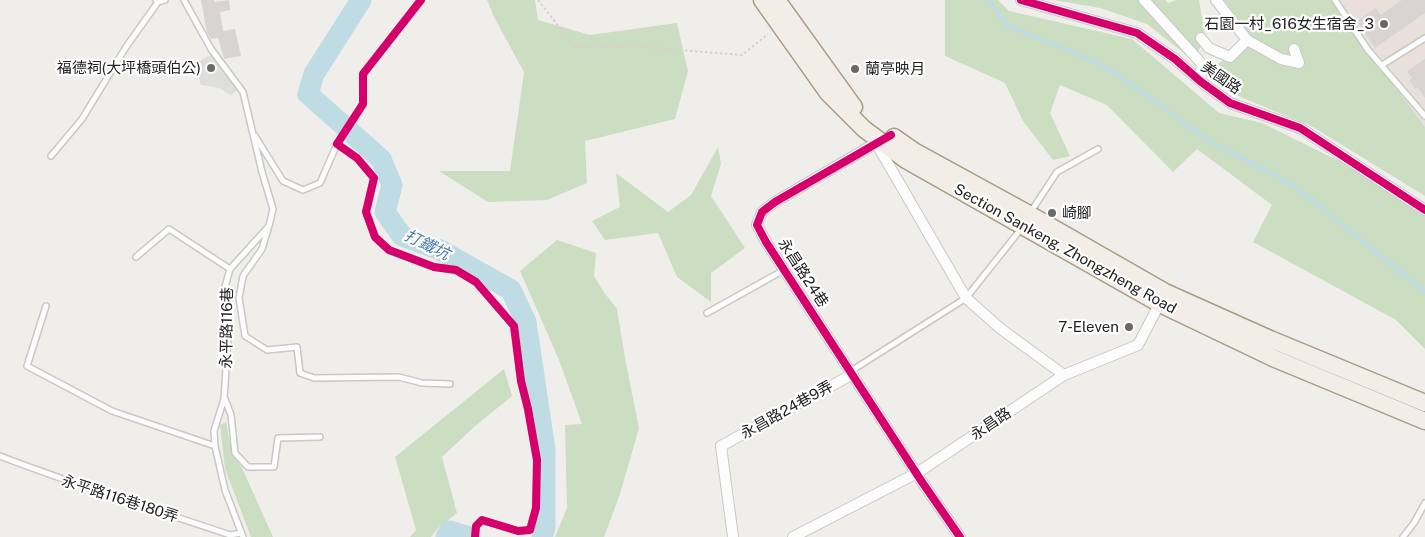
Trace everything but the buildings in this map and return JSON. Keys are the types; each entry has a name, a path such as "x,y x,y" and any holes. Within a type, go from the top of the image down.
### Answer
{"main road":[{"name":"Section Sankeng, Zhongzheng Road","path":"762,0 828,93 864,129 882,139"},
{"name":"Section Sankeng, Zhongzheng Road","path":"777,0 853,107 882,139 906,160 1026,220 1162,298 1273,358 1425,420"},
{"name":"Section Sankeng, Zhongzheng Road","path":"1162,298 1270,339 1425,402"}],"street":[{"name":"美國路","path":"1021,0 1137,33 1175,59 1200,81 1230,103 1300,128 1425,210"},
{"path":"1144,0 1202,64 1200,81"},
{"path":"1216,0 1247,40 1281,59 1299,63 1294,49"},
{"path":"1201,38 1209,48 1230,57 1247,40"},
{"name":"永昌路24巷","path":"882,139 775,202 762,212 757,225 956,535"},
{"path":"882,139 966,298 1001,329 1064,375"},
{"name":"永昌路","path":"793,537 917,474 1064,375 1138,345 1162,298"},
{"name":"永昌路24巷9弄","path":"733,537 721,446 852,372"}],"lane":[{"path":"50,156 82,119 157,1 165,0"},
{"path":"184,0 211,49 243,92 273,209 262,249 243,276 239,298 245,336 267,350 297,347 300,374 314,378 399,377 422,384 450,384"},
{"path":"252,131 283,181 303,190 320,183 337,144 364,104 363,74 420,0"},
{"path":"1335,0 1368,50 1425,116"},
{"path":"1382,65 1425,38"},
{"path":"337,144 357,158 374,178 366,212 375,237 389,250 434,268 456,270 476,282 514,326 521,381 537,460 536,508 530,530 518,531 482,520 476,526 475,537"},
{"path":"852,372 966,298 1026,220 1057,172 1098,149"},
{"name":"永平路116巷","path":"242,535 225,490 215,446 214,431 224,399 229,323 225,287 230,269 269,226"},
{"path":"136,257 170,229 230,269"},
{"path":"707,313 785,270"},
{"path":"46,306 27,366 112,411 215,446"},
{"path":"224,399 231,415 235,453 248,467 274,467 278,438 320,436"},
{"name":"永平路116巷180弄","path":"0,456 64,481 92,488 230,535 242,535"},
{"path":"1403,537 1414,523 1425,503"}],"path":[{"path":"538,0 575,47 628,46 742,55 780,26"}],"shaded area":[{"path":"1328,0 1425,0 1425,141"},
{"path":"212,54 239,89 231,95 219,88 201,85 195,64"}],"green space":[{"path":"487,0 535,0 538,20 590,35 677,23 688,71 675,119 585,141 587,183 547,200 488,202 439,171 510,171 524,72 495,19"},
{"path":"945,0 998,0 1009,11 1132,39 1219,113 1262,123 1339,161 1425,213 1425,349 1396,320 1253,242 1272,205 1197,149 1173,172 1107,105 1060,85 1050,113 1070,156 1053,160 1023,121 1005,83 945,56"},
{"path":"1054,0 1165,0 1168,3 1176,0 1199,0 1205,36 1194,61 1147,24 1100,8"},
{"path":"1220,0 1331,0 1425,127 1425,196 1313,127 1236,95 1205,73 1244,45"},
{"path":"718,147 721,164 711,196 745,248 711,273 711,302 677,277 658,233 605,240 592,221 620,207 616,173 668,212 691,195"},
{"path":"557,240 596,253 594,276 617,309 639,428 620,494 604,537 555,537 567,508 565,425 582,424 559,360 520,271"},
{"path":"504,369 512,396 474,427 442,457 457,513 437,529 431,537 410,537 416,530 395,457"},
{"path":"226,422 232,454 242,468 273,537 251,537 225,469 220,425"}],"waterway":[{"name":"打鐵坑","path":"361,0 314,74 308,94 381,159 392,185 385,212 402,236 440,250 511,290 526,322 545,450 545,528 542,537"},
{"path":"988,0 1008,26 1071,51 1114,72 1208,140 1293,185 1425,292"},
{"name":"打鐵坑","path":"446,537 450,531 470,537"}],"cycle path":[{"path":"421,0 363,74 363,104 337,144 357,158 374,178 366,212 375,237 389,250 434,267 456,270 476,282 514,326 521,381 537,460 536,508 530,530 518,531 482,520 476,526 475,537"},
{"path":"1021,0 1137,33 1175,59 1200,81 1230,103 1300,128 1425,210"},
{"path":"891,135 775,202 762,212 757,225 766,242 922,482 960,537"}],"place":[{"name":"石園一村_616女生宿舍_3","path":"1384,24"},
{"name":"福德祠(大坪橋頭伯公)","path":"211,68"},
{"name":"蘭亭映月","path":"855,69"},
{"name":"崎腳","path":"1052,213"},
{"name":"7-Eleven","path":"1129,327"}]}
